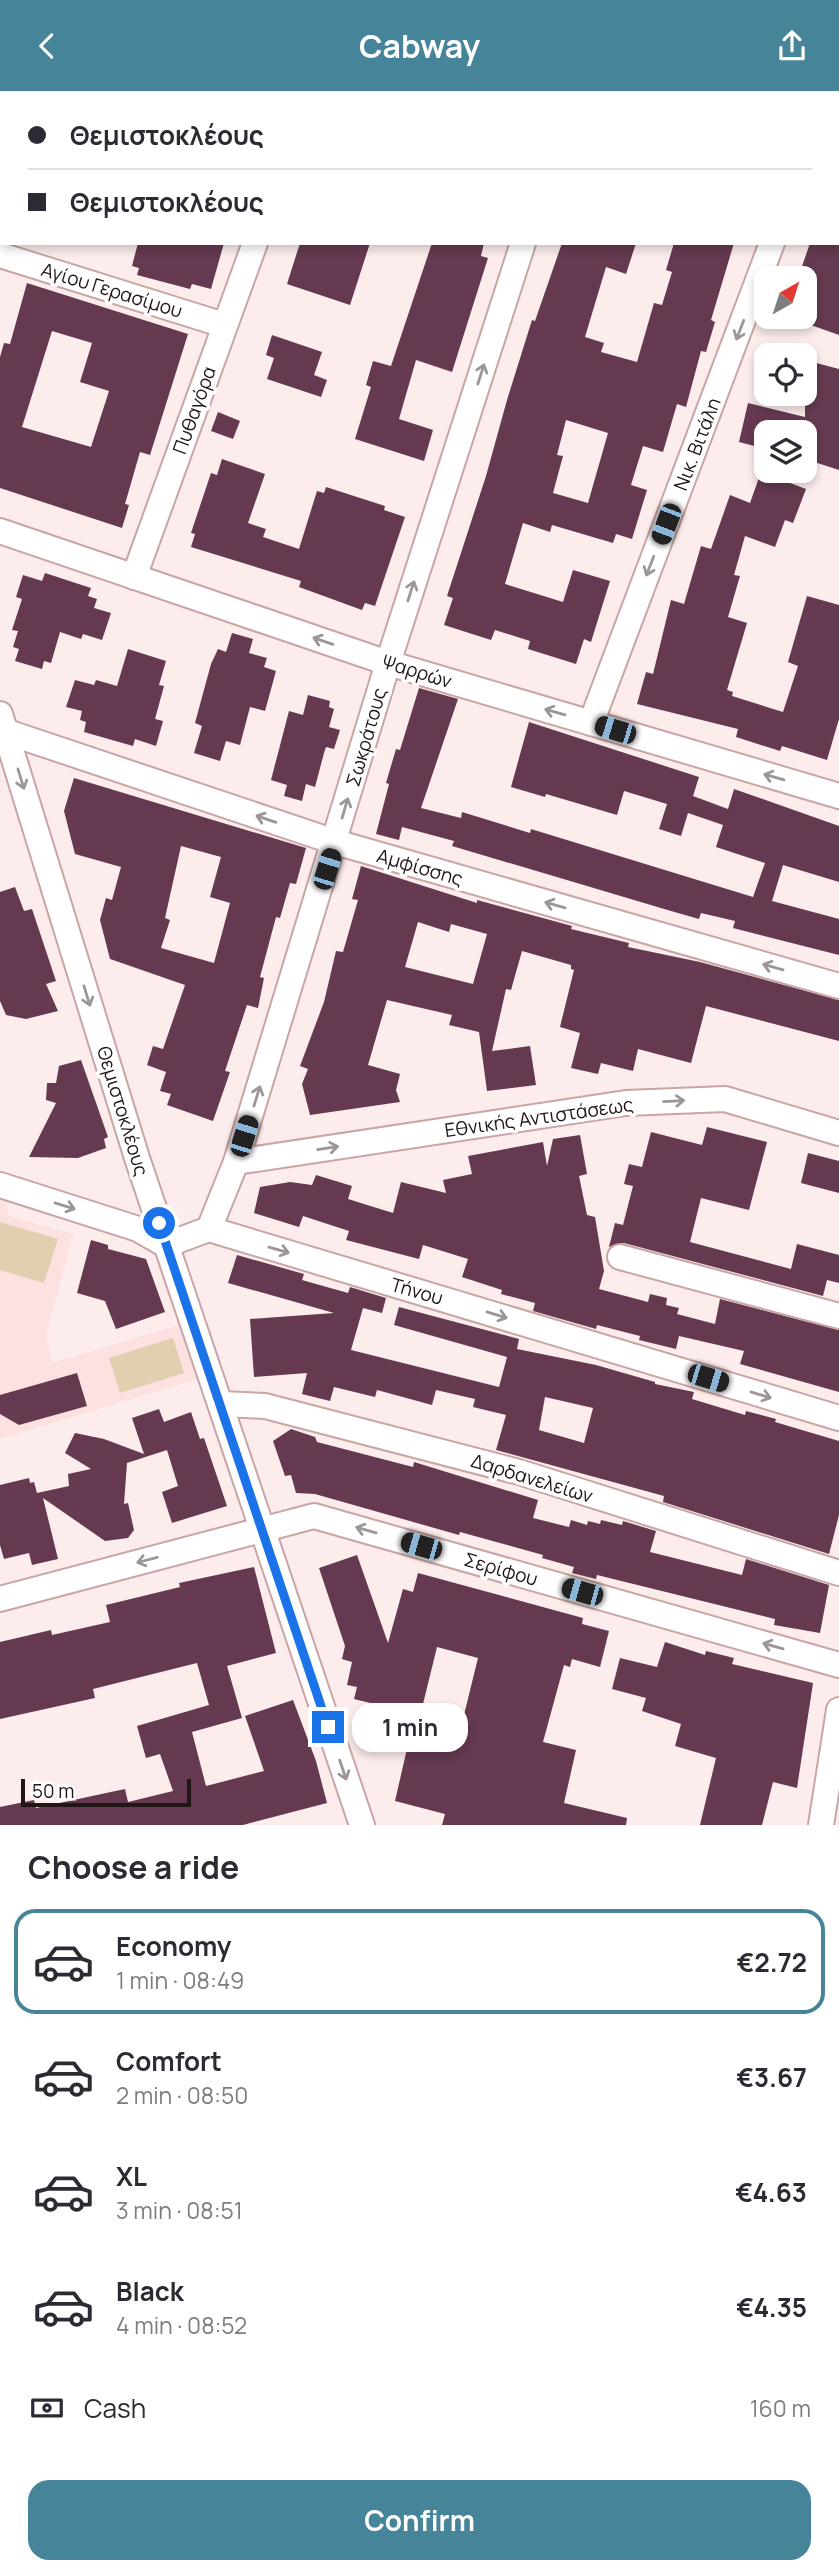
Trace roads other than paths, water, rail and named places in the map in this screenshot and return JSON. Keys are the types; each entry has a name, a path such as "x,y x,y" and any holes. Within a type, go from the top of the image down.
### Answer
{"street":[{"name":"Πυθαγόρα","path":"134,577 254,245"},
{"name":"Σωκράτους","path":"209,1230 236,1162 388,663 522,245"},
{"name":"Νικ. Βιτάλη","path":"591,723 771,245"},
{"name":"Αγίου Γερασίμου","path":"0,255 224,325"},
{"name":"Ψαρρών","path":"0,531 388,663 838,792"},
{"name":"Αμφίσσης","path":"3,723 335,842 839,986"},
{"name":"Θεμιστοκλέους","path":"3,723 166,1245 362,1825"},
{"name":"Εθνικής Αντιστάσεως","path":"236,1162 626,1103 725,1098 839,1133"},
{"path":"0,1185 138,1229 166,1245 209,1230"},
{"name":"Τήνου","path":"209,1230 839,1418"},
{"path":"620,1257 839,1316"},
{"name":"Δαρδανελείων","path":"220,1404 265,1406 506,1469 839,1573"},
{"name":"Σερίφου","path":"0,1599 314,1515 839,1665"},
{"path":"821,1825 839,1710"}]}
